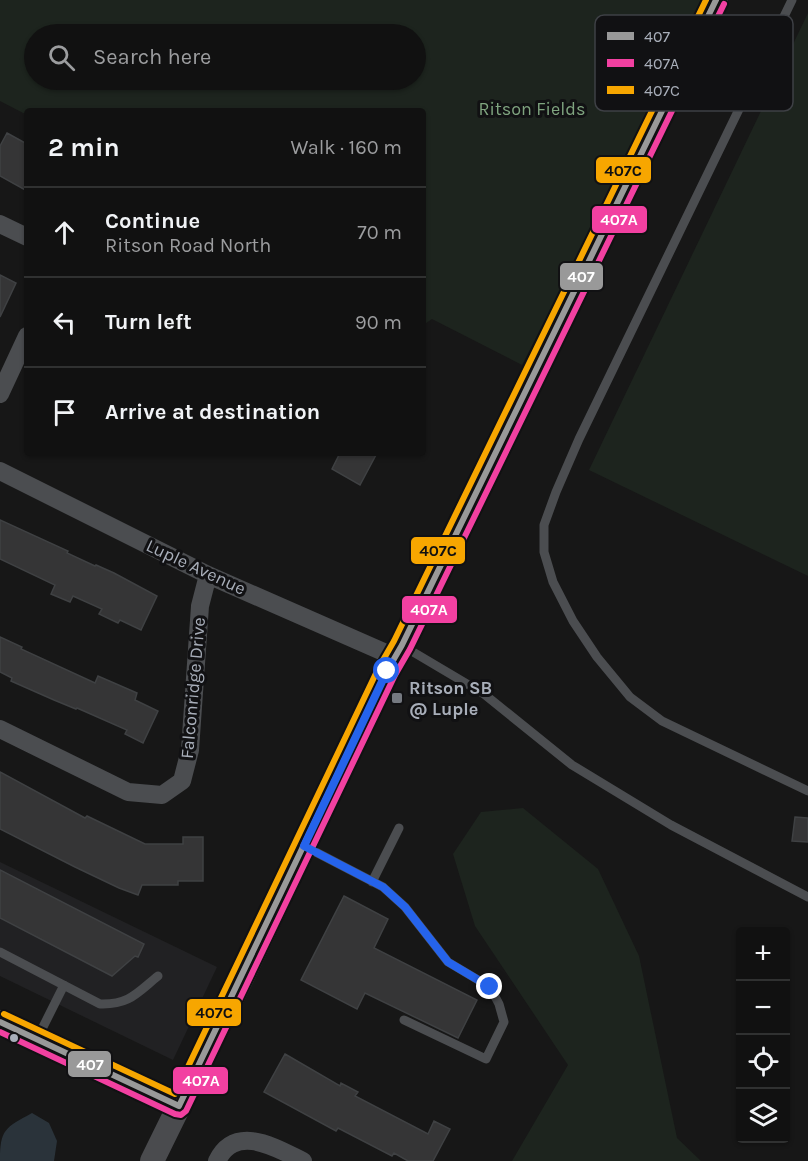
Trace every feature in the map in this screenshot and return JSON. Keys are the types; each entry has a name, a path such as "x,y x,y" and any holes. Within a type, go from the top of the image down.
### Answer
{"main road":[{"path":"709,15 716,0"},
{"path":"152,1161 662,111"},
{"path":"0,1022 179,1107"}],"street":[{"path":"0,224 24,236"},
{"path":"0,394 24,342"},
{"name":"Luple Avenue","path":"0,471 208,575 398,651"},
{"name":"Falconridge Drive","path":"0,729 128,792 162,795 182,781 190,750 200,606 208,575"},
{"path":"217,1161 233,1144 249,1140 265,1143 303,1161"}],"lane":[{"path":"785,15 792,0"},
{"path":"738,111 579,439 544,525 544,552 553,582 573,621 597,657 630,697 662,721 808,791"},
{"path":"398,651 484,694 572,765 671,825 808,897"},
{"path":"372,882 399,828"},
{"path":"304,846 383,887 405,907 448,962 490,987 499,1004 504,1022 486,1059 404,1020"},
{"path":"0,952 100,1004 117,1005 130,999 158,976"},
{"path":"37,1039 64,986"}],"shaded area":[{"path":"0,862 217,967 173,1060 0,976"},
{"path":"32,1113 49,1123 57,1141 54,1161 0,1161 1,1142 6,1131 10,1126"}],"green space":[{"name":"Ritson Fields","path":"0,0 711,0 703,15 595,15 595,111 654,111 522,365 432,319 426,323 426,108 24,108 24,113 0,101"},
{"path":"808,13 808,576 589,470 761,111 793,111 793,44"},
{"path":"523,808 598,869 639,956 677,1138 701,1161 512,1161 568,1065 475,926 453,854 481,812"}],"building":[{"path":"7,133 24,142 24,189 0,176 0,146"},
{"path":"0,275 16,283 0,317"},
{"path":"338,456 375,456 360,485 332,469"},
{"path":"0,520 114,573 157,596 141,630 120,620 118,623 99,614 102,609 73,596 70,602 51,594 55,585 0,559"},
{"path":"0,637 95,683 98,676 137,693 135,700 158,711 143,743 125,734 127,730 11,681 12,678 0,672"},
{"path":"0,772 85,818 87,816 145,844 183,844 183,837 203,837 203,881 178,881 178,885 142,885 138,895 75,867 0,829"},
{"path":"795,817 808,818 808,842 792,841"},
{"path":"0,870 144,944 138,957 135,956 112,976 0,918"},
{"path":"344,896 388,919 374,948 477,1000 458,1038 365,993 357,1009 301,980"},
{"path":"285,1054 340,1086 341,1083 358,1092 355,1096 428,1134 434,1121 450,1129 433,1161 408,1161 394,1153 392,1156 338,1128 336,1131 264,1092"}],"transit line":[{"name":"407C","path":"699,15 706,0"},
{"name":"407","path":"709,15 716,0"},
{"name":"407A","path":"719,15 724,4"},
{"name":"407C","path":"4,1014 175,1094 379,667 394,641 652,111"},
{"name":"407","path":"179,1106 387,671 402,645 662,111"},
{"name":"407A","path":"0,1032 175,1114 181,1115 186,1111 395,675 410,649 672,111"},
{"name":"407","path":"0,1022 179,1106"}],"place":[{"name":"Ritson SB @ Luple","path":"397,698"}],"route":[{"path":"387,671 304,846 383,887 405,907 448,962 490,987"}]}
